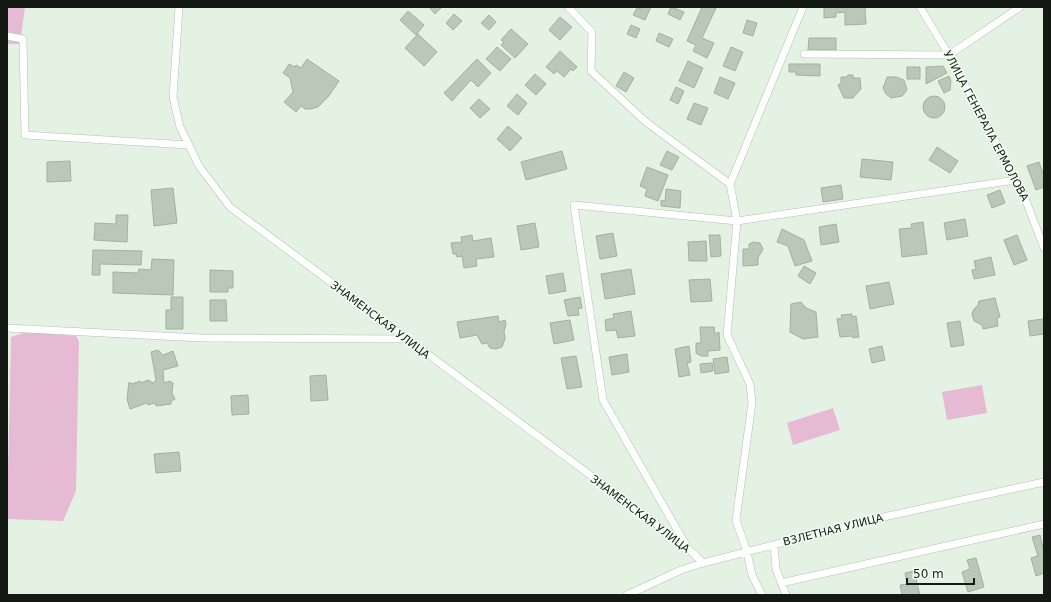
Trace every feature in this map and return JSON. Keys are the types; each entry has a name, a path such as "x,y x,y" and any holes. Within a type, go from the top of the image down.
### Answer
{"street":[{"name":"ЗНАМЕНСКАЯ УЛИЦА","path":"179,7 173,97 180,127 198,166 230,207 405,339 687,547 703,563"},
{"path":"568,7 592,32 591,71 646,122 730,184"},
{"path":"762,595 752,575 747,552 736,520 752,403 750,384 727,335 737,221 730,184 803,7"},
{"name":"УЛИЦА ГЕНЕРАЛА ЕРМОЛОВА","path":"920,7 949,55 1023,193 1044,248"},
{"path":"804,54 949,55 1020,7"},
{"path":"7,36 23,39 25,134 189,145"},
{"path":"687,547 603,400 574,205 737,221 1016,180"},
{"path":"7,328 201,338 405,339"},
{"name":"ВЗЛЕТНАЯ УЛИЦА","path":"627,595 681,570 703,563 879,518 1044,482"},
{"path":"782,583 1044,524"},
{"path":"774,545 776,569 786,595"}],"shaded area":[{"path":"7,7 25,7 20,44 7,44"},
{"path":"26,332 76,336 79,341 76,491 63,521 7,519 11,337"},
{"path":"982,385 987,413 947,420 942,392"},
{"path":"833,408 840,430 793,445 787,423"}],"building":[{"path":"429,7 442,7 435,14"},
{"path":"641,7 651,7 645,20 633,15 637,8 640,9"},
{"path":"671,7 684,12 680,20 668,14"},
{"path":"702,7 716,8 702,38 714,43 707,58 693,51 696,45 687,41"},
{"path":"824,7 865,7 866,24 845,25 845,12 836,13 836,17 824,18"},
{"path":"408,11 424,25 416,35 400,20"},
{"path":"454,14 462,21 453,30 446,23"},
{"path":"489,15 496,22 489,30 481,23"},
{"path":"560,17 572,27 560,40 549,30"},
{"path":"747,20 757,23 753,36 743,33"},
{"path":"631,25 640,29 636,38 627,34"},
{"path":"511,29 528,44 515,58 501,45 504,42 501,40"},
{"path":"659,33 673,39 669,47 656,41"},
{"path":"418,34 437,52 424,66 405,48"},
{"path":"809,38 836,38 836,50 808,50"},
{"path":"497,47 511,59 500,71 486,59"},
{"path":"731,47 743,52 735,71 723,66"},
{"path":"560,51 577,67 573,71 571,69 564,77 557,71 554,74 546,67"},
{"path":"307,59 339,81 328,97 318,107 305,109 301,106 296,112 284,102 293,92 290,78 283,73 289,64 295,67 296,65 301,68"},
{"path":"477,59 491,73 478,87 471,80 452,101 444,93"},
{"path":"688,61 703,68 694,88 679,81"},
{"path":"789,64 820,64 820,76 796,75 796,72 789,72"},
{"path":"943,66 947,73 926,84 926,67"},
{"path":"907,67 920,67 920,79 907,79"},
{"path":"624,72 634,78 626,92 616,86"},
{"path":"535,74 546,84 536,95 525,85"},
{"path":"848,75 853,75 853,78 860,78 861,89 853,98 844,98 838,85 841,83 841,77 847,77"},
{"path":"949,76 951,81 950,90 944,93 938,81"},
{"path":"720,77 735,83 728,99 714,93"},
{"path":"887,77 896,77 904,80 907,90 902,96 891,98 886,94 883,88"},
{"path":"676,87 684,91 678,104 670,100"},
{"path":"517,94 527,103 518,115 507,106"},
{"path":"930,96 938,96 945,103 945,111 938,118 930,118 923,111 923,103"},
{"path":"479,99 490,109 480,118 470,108"},
{"path":"694,103 708,108 701,125 687,119"},
{"path":"508,126 522,138 510,151 497,139"},
{"path":"937,147 958,161 950,173 929,160"},
{"path":"562,151 567,169 526,180 521,162"},
{"path":"667,151 679,157 672,170 660,165"},
{"path":"862,159 893,162 891,180 860,177"},
{"path":"70,161 71,181 47,182 47,162"},
{"path":"1039,162 1044,176 1044,187 1036,190 1027,166"},
{"path":"647,167 668,175 658,201 645,196 647,189 640,186"},
{"path":"841,185 843,199 823,202 821,188"},
{"path":"173,188 177,223 154,226 151,190"},
{"path":"666,189 681,191 680,208 661,206 661,200 665,201"},
{"path":"1000,190 1005,203 992,208 987,195"},
{"path":"116,215 128,215 127,242 94,240 95,223 116,224"},
{"path":"965,219 968,236 947,240 944,223"},
{"path":"923,222 927,254 902,257 899,229 912,228 911,224"},
{"path":"535,223 539,247 521,250 517,226"},
{"path":"836,224 839,242 821,245 819,227"},
{"path":"782,229 804,240 812,261 795,266 788,246 777,242"},
{"path":"613,233 617,256 600,259 596,236"},
{"path":"472,235 473,241 491,238 494,257 476,259 477,266 464,268 462,256 457,257 456,254 453,254 451,243 462,242 461,237"},
{"path":"709,235 720,235 721,256 711,257"},
{"path":"1017,235 1027,260 1014,265 1004,240"},
{"path":"706,241 707,261 689,261 688,242"},
{"path":"753,242 760,243 763,249 758,258 758,265 743,266 743,249 749,249 749,244"},
{"path":"93,250 142,251 141,265 100,264 100,275 92,275"},
{"path":"991,257 995,275 974,279 972,270 976,269 974,261"},
{"path":"152,259 174,260 173,295 113,293 113,272 138,273 139,269 151,270"},
{"path":"804,266 816,273 810,284 798,276"},
{"path":"631,269 635,294 605,299 601,274"},
{"path":"210,270 233,271 233,288 228,288 228,292 210,292"},
{"path":"563,273 566,291 549,294 546,276"},
{"path":"710,279 712,301 691,302 689,280"},
{"path":"889,282 894,304 870,309 866,286"},
{"path":"171,297 183,297 183,329 166,329 166,310 171,310"},
{"path":"580,297 582,308 578,309 579,315 568,316 564,300"},
{"path":"995,298 1000,317 997,318 998,326 983,329 982,325 974,321 972,314 979,301"},
{"path":"210,300 226,300 227,321 210,321"},
{"path":"801,302 806,308 816,312 818,337 803,339 790,332 791,304"},
{"path":"631,311 635,336 618,338 616,330 606,331 605,320 614,318 613,314"},
{"path":"852,314 852,317 856,316 859,337 840,337 837,319 842,318 841,315"},
{"path":"498,316 499,322 505,320 506,325 504,331 505,339 502,347 496,349 490,348 487,343 482,344 477,335 460,338 457,322"},
{"path":"1043,319 1044,334 1030,336 1028,321"},
{"path":"570,320 574,340 554,344 550,323"},
{"path":"960,321 964,345 951,347 947,323"},
{"path":"700,327 714,327 715,334 719,332 720,350 708,351 708,356 701,356 696,353 696,343 701,343"},
{"path":"689,346 691,362 687,363 690,375 679,377 675,349"},
{"path":"882,346 885,360 872,363 869,349"},
{"path":"158,350 163,355 173,351 178,366 163,370 164,383 170,381 173,383 172,393 175,399 171,401 171,404 156,406 155,403 148,405 147,403 130,409 127,399 129,382 132,384 140,381 141,383 148,380 153,383 156,380 151,352"},
{"path":"627,354 629,372 612,375 609,357"},
{"path":"576,356 582,387 567,389 561,358"},
{"path":"727,357 729,372 715,374 713,359"},
{"path":"712,363 713,371 701,373 700,364"},
{"path":"326,375 328,400 311,401 310,376"},
{"path":"248,395 249,414 232,415 231,396"},
{"path":"179,452 181,471 156,473 154,454"},
{"path":"1040,535 1044,552 1044,573 1036,576 1031,558 1038,556 1032,537"},
{"path":"976,558 984,587 968,592 962,572 970,569 967,560"},
{"path":"914,571 920,595 902,595 900,585 907,584 905,573"}]}
